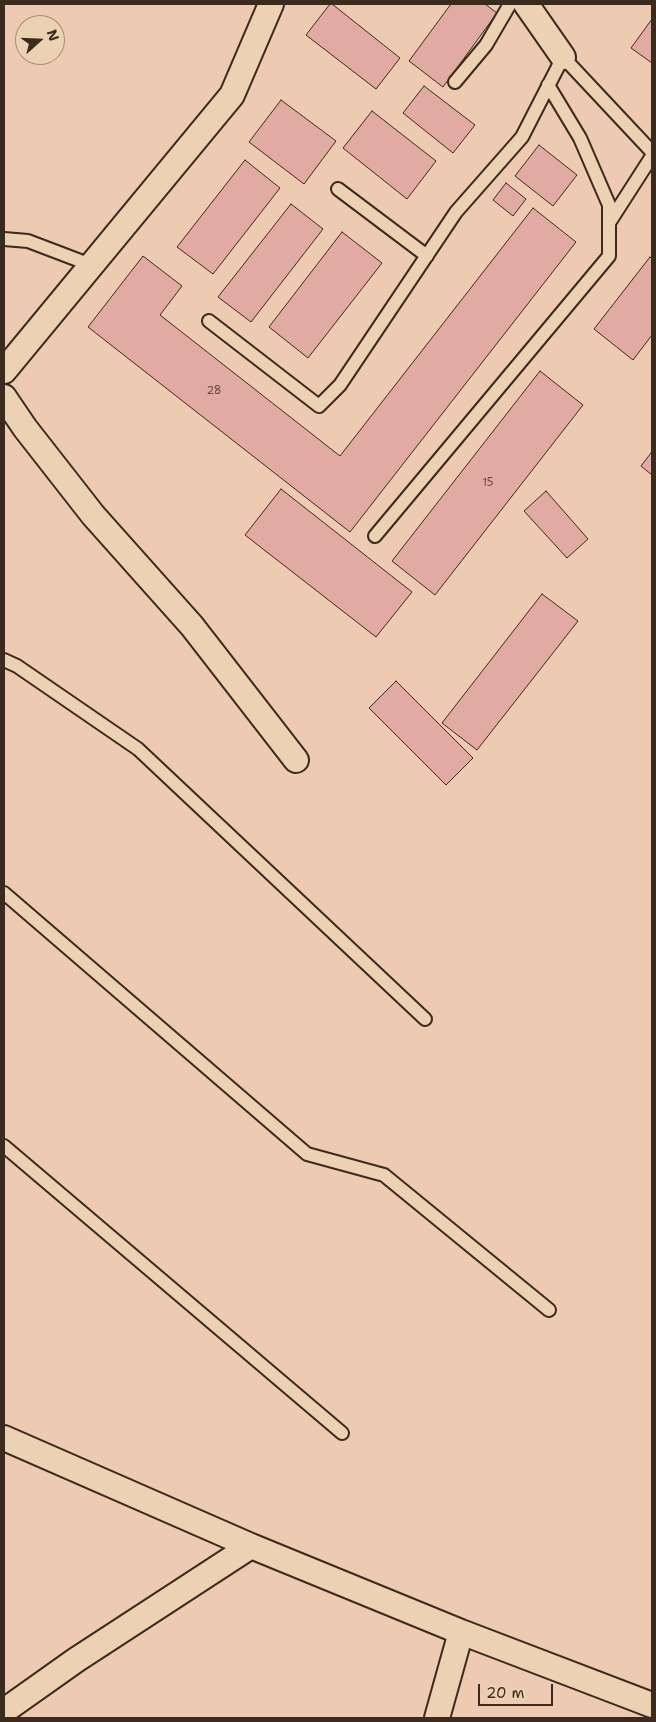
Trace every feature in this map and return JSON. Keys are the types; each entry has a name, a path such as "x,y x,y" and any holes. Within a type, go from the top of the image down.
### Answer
{"street":[{"path":"4,371 232,95 271,4"},
{"path":"526,4 563,56"},
{"path":"4,396 25,428 93,514 192,626 296,760"},
{"path":"4,1438 251,1546 461,1632 652,1704"},
{"path":"4,1711 76,1660 251,1546"},
{"path":"436,1718 461,1632"}],"lane":[{"path":"455,82 486,44 510,4"},
{"path":"209,321 320,406 340,385 456,212 522,138 563,56 652,152"},
{"path":"375,536 609,256 609,205 580,138 548,85"},
{"path":"609,223 652,156"},
{"path":"338,189 427,256"},
{"path":"4,239 28,241 91,265"},
{"path":"4,660 17,666 138,749 425,1019"},
{"path":"4,892 307,1154 384,1175 549,1310"},
{"path":"4,1146 342,1433"}],"building":[{"path":"330,4 400,58 376,89 306,35"},
{"path":"451,4 485,4 497,13 443,87 409,61"},
{"path":"652,19 652,63 631,48"},
{"path":"424,86 475,125 453,153 403,113"},
{"path":"281,100 336,141 304,184 249,142"},
{"path":"372,111 436,161 407,199 343,148"},
{"path":"539,145 577,175 553,206 515,176"},
{"path":"245,160 280,188 213,274 177,247"},
{"path":"506,183 526,199 513,216 493,200"},
{"path":"291,204 323,229 251,322 218,297"},
{"path":"533,208 576,242 350,532 88,327 143,256 182,286 160,315 340,456"},
{"path":"342,232 382,263 308,358 269,327"},
{"path":"650,257 652,259 652,335 633,360 594,329"},
{"path":"540,371 583,405 435,595 392,561"},
{"path":"652,454 652,475 641,466"},
{"path":"281,489 412,592 376,637 245,535"},
{"path":"546,491 588,539 567,558 524,511"},
{"path":"542,594 578,621 477,750 442,723"},
{"path":"396,681 473,758 446,785 369,708"}]}
